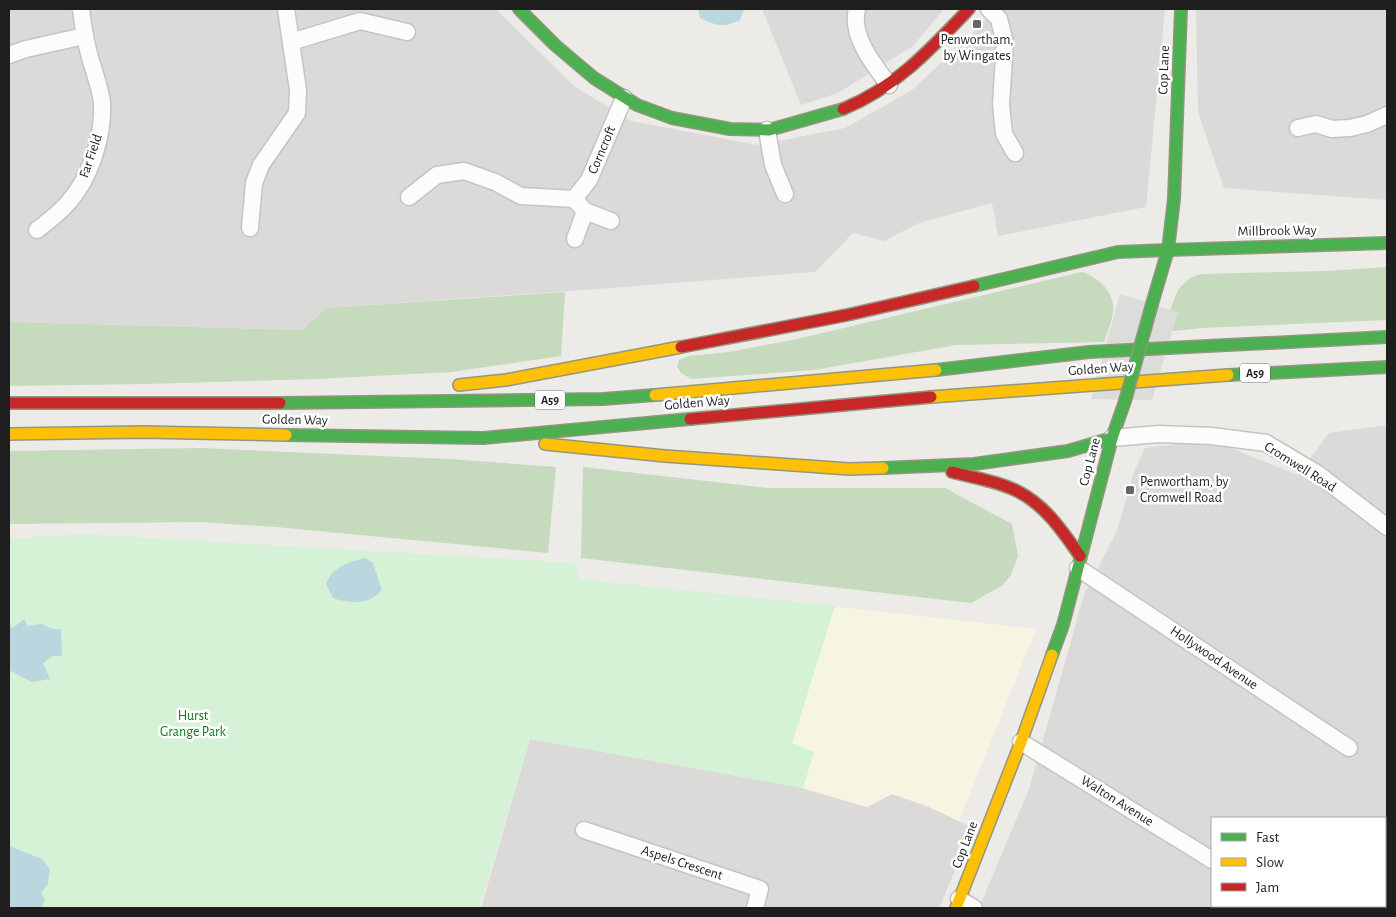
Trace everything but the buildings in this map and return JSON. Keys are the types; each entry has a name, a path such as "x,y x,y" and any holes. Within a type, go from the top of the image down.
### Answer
{"main road":[{"path":"519,9 584,72 624,98 644,108 700,125 767,130 827,115 856,104 889,85 938,42 969,9"},
{"name":"Cop Lane","path":"958,904 1021,742 1063,625 1112,438 1125,401 1168,250 1174,198 1181,9"},
{"name":"Millbrook Way","path":"446,386 506,380 798,324 1118,252 1387,243"},
{"name":"Golden Way","path":"9,403 268,403 603,399 917,372 1088,352 1387,337"},
{"name":"Golden Way","path":"9,434 143,432 483,438 916,398 1252,373 1387,367"},
{"path":"268,403 407,390"},
{"path":"483,438 665,456 849,469 974,464 1068,451 1112,438"},
{"path":"928,466 1019,492 1048,516 1079,562"}],"street":[{"name":"Far Field","path":"37,230 66,205 80,184 89,167 102,123 102,101 84,36 81,9"},
{"path":"250,228 254,183 261,165 297,113 298,90 286,9"},
{"path":"857,9 857,27 864,47 889,85"},
{"path":"990,9 1000,19 1004,43 1001,104 1004,134 1015,153"},
{"path":"291,42 360,21 407,32"},
{"path":"9,55 26,49 84,36"},
{"name":"Corncroft","path":"575,239 579,205 624,98"},
{"path":"1298,128 1316,124 1332,129 1350,128 1367,124 1387,115"},
{"path":"767,130 773,165 785,194"},
{"path":"409,197 437,175 464,172 495,182 521,196 579,205 611,221"},
{"name":"Cromwell Road","path":"1112,438 1159,434 1212,436 1266,443 1318,474 1387,527"},
{"name":"Hollywood Avenue","path":"1079,562 1350,748"},
{"name":"Walton Avenue","path":"1021,742 1211,859"},
{"name":"Aspels Crescent","path":"584,830 760,889 755,908"},
{"path":"958,904 974,908"}],"shaded area":[{"path":"9,9 496,9 574,86 631,121 758,145 845,128 912,90 970,36 995,9 1165,9 1146,207 998,236 992,203 919,223 884,241 853,233 815,272 326,308 302,330 9,322"},
{"path":"762,9 944,9 913,46 838,93 801,105"},
{"path":"1196,9 1387,9 1387,200 1224,188 1198,112"},
{"path":"1387,425 1387,908 979,908 1029,789 1084,595 1117,531 1134,472 1145,448 1185,443 1228,447 1298,475 1329,433"},
{"path":"579,579 1036,629 959,821 927,806 892,794 867,807 795,786 551,742"},
{"path":"530,739 795,786 867,807 892,794 927,806 973,828 939,908 481,908"}],"green space":[{"path":"1387,267 1387,320 1203,328 1165,332 1172,305 1179,289 1192,278 1201,274 1327,271"},
{"path":"1082,272 1100,282 1112,298 1111,323 1104,342 956,345 814,370 691,379 681,373 677,367 679,360 689,356 729,352 797,339"},
{"path":"565,292 561,356 451,372 317,379 9,386 9,322 302,330 326,308"},
{"path":"200,448 450,459 556,467 548,553 276,527 202,522 9,524 9,451"},
{"path":"583,467 768,488 945,488 1012,524 1018,556 1011,575 1003,585 971,603 581,558"},
{"name":"Hurst Grange Park","path":"81,534 576,563 579,579 835,606 792,743 814,752 803,788 530,739 479,908 9,908 9,539"}],"water":[{"path":"698,9 744,9 740,20 720,25 700,18"},
{"path":"365,558 373,563 382,590 366,601 353,602 333,598 326,584 332,573 342,566"},
{"path":"24,619 28,626 42,624 53,629 61,629 62,656 53,656 43,663 50,679 32,682 9,670 9,626 13,628"},
{"path":"9,846 42,859 50,869 48,884 41,893 45,899 42,908 9,908"}],"pier":[{"path":"1120,294 1178,312 1152,400 1091,399"}],"traffic: fast":[{"path":"519,9 555,45 594,78 637,105 672,118 730,129 769,130 843,109"},
{"path":"1152,304 1168,250 1174,199 1181,9"},
{"path":"1168,250 1387,243"},
{"path":"974,286 1118,252 1168,250"},
{"path":"1125,401 1152,304"},
{"path":"936,370 1089,352 1387,337"},
{"path":"1228,375 1387,367"},
{"path":"280,403 603,399 655,395"},
{"path":"1052,655 1063,625 1112,438 1125,401"},
{"path":"286,435 483,438 690,419"},
{"path":"883,468 974,464 1068,451 1112,438"}],"traffic: slow":[{"path":"459,385 506,380 681,347"},
{"path":"655,395 936,370"},
{"path":"931,397 1228,375"},
{"path":"9,434 143,432 286,435"},
{"path":"545,444 665,456 849,469 883,468"},
{"path":"956,908 1021,742 1052,655"}],"traffic: jam":[{"path":"843,109 862,100 896,79 941,39 969,9"},
{"path":"681,347 847,315 974,286"},
{"path":"690,419 931,397"},
{"path":"9,403 280,403"},
{"path":"952,472 1003,485 1029,498 1046,512 1080,556"}],"place":[{"name":"Penwortham, by Wingates","path":"977,24"},
{"name":"Penwortham, by Cromwell Road","path":"1130,490"}]}
